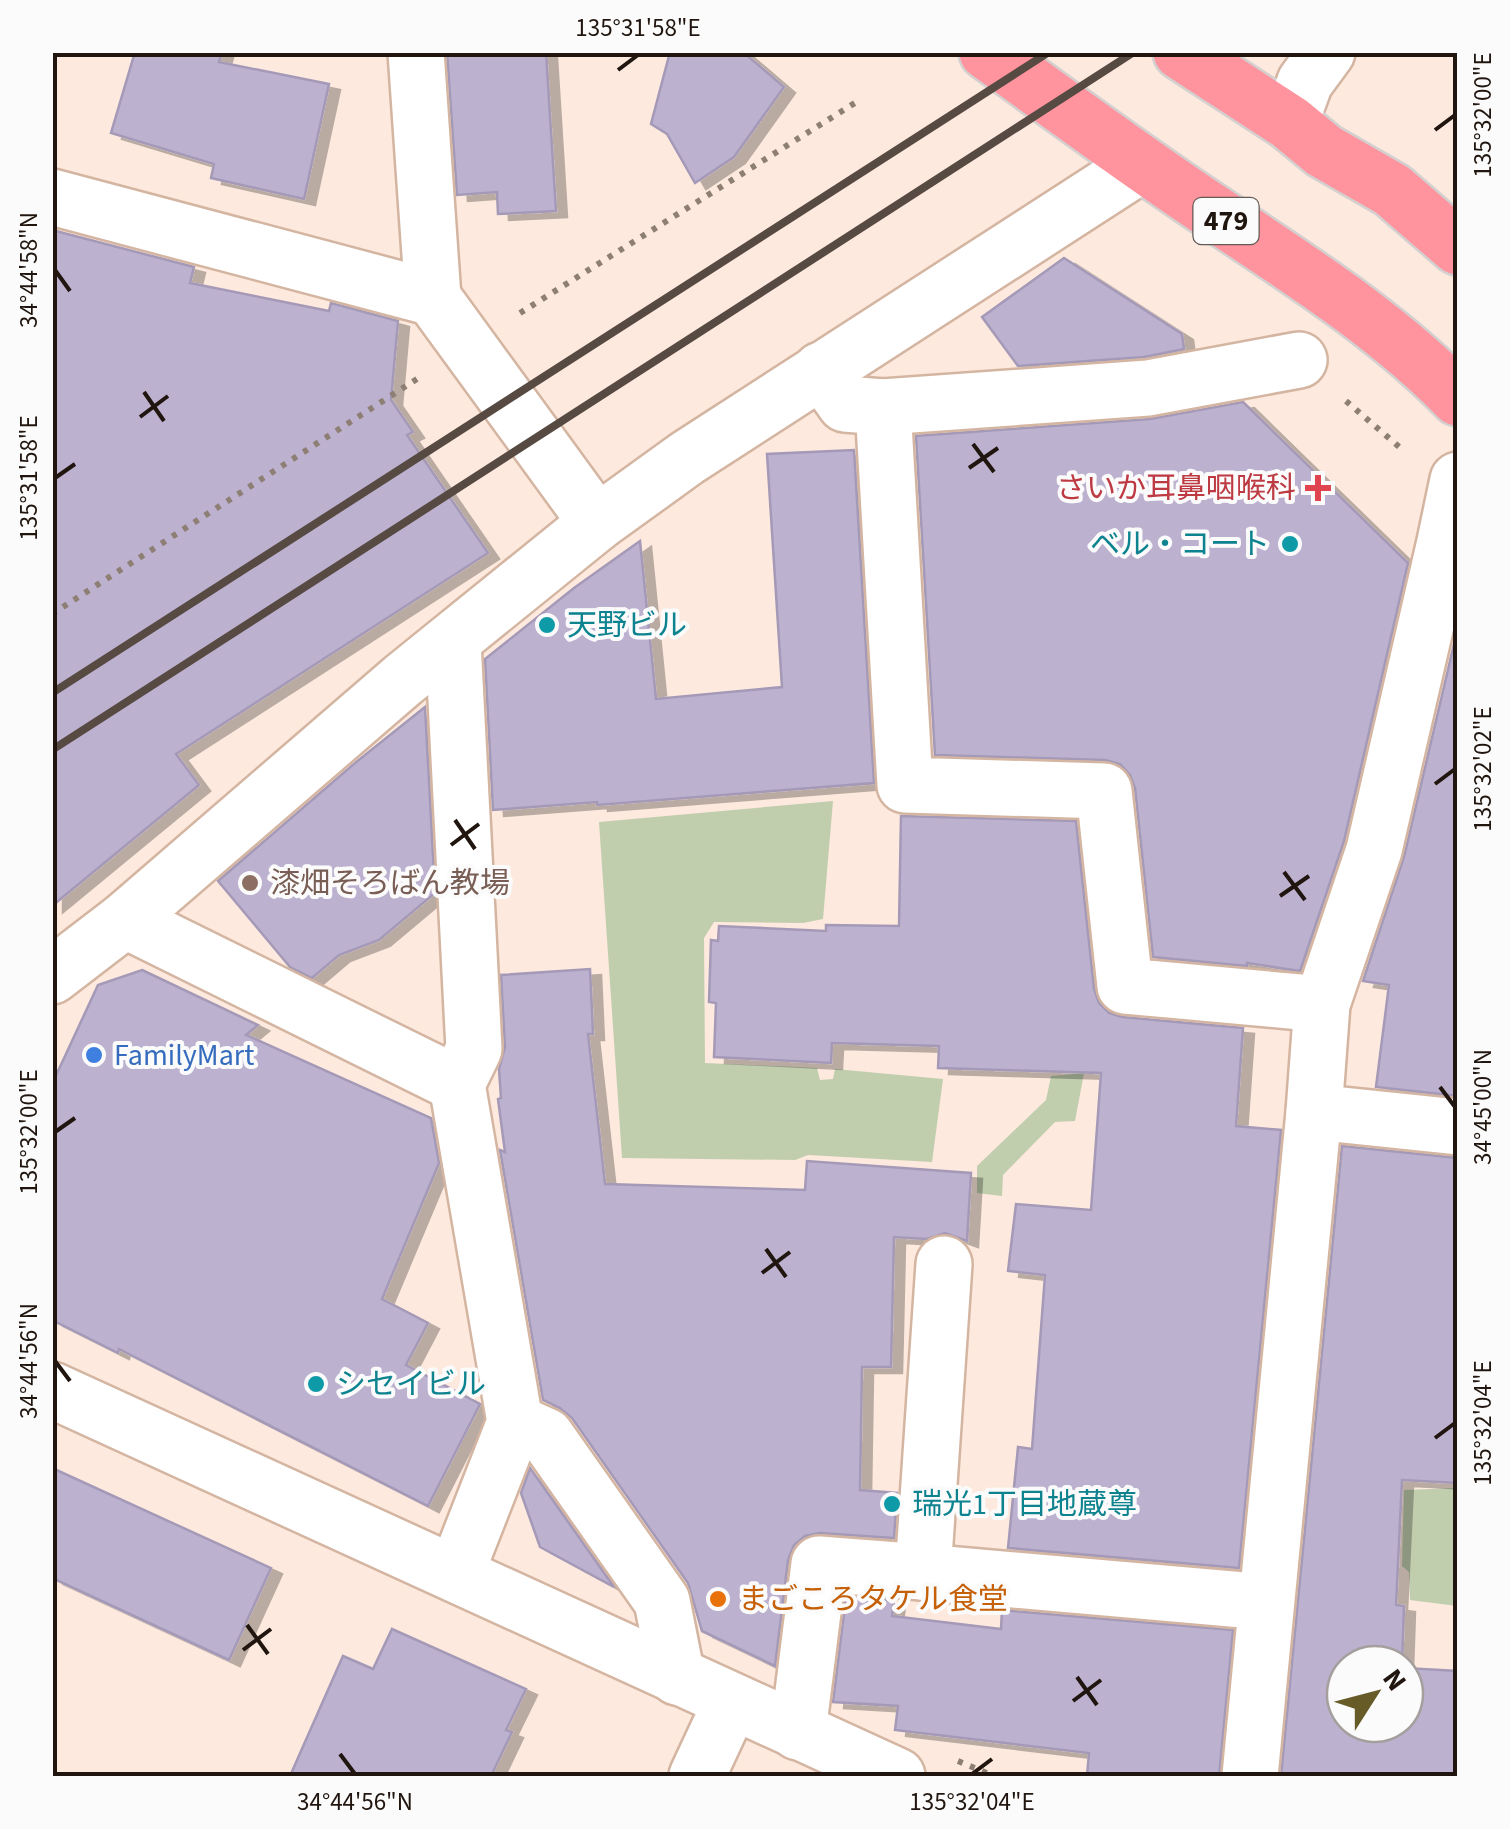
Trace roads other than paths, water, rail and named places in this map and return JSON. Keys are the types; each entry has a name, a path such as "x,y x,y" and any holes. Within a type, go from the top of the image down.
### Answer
{"highway":[{"name":"479","path":"987,52 1142,164 1313,277 1429,368 1458,398"},
{"path":"1180,52 1290,122 1324,151 1392,190 1458,246"}],"street":[{"path":"416,52 433,298 597,523"},
{"path":"1290,122 1305,82 1327,52"},
{"path":"52,976 125,920 403,680 597,523 687,458 1142,164"},
{"path":"52,198 433,298"},
{"path":"822,370 844,404 884,406 1148,388 1299,360"},
{"path":"884,406 905,785 1104,791 1125,986 1322,1004"},
{"path":"1250,1776 1322,1004 1374,850 1458,480"},
{"path":"452,642 474,1049 457,1084 514,1422 456,1573"},
{"path":"125,920 457,1084"},
{"path":"1314,1112 1458,1126"},
{"path":"923,1572 944,1264"},
{"path":"52,1390 897,1776"},
{"path":"514,1422 546,1436 662,1601 677,1677"},
{"path":"798,1732 818,1564 1266,1602"},
{"path":"697,1776 731,1702"}],"railway":[{"path":"52,693 1049,52"},
{"path":"52,750 1134,52"}],"place":[{"name":"さいか耳鼻咽喉科","path":"1318,488"},
{"name":"ベル・コート","path":"1290,544"},
{"name":"天野ビル","path":"547,625"},
{"name":"漆畑そろばん教場","path":"250,883"},
{"name":"FamilyMart","path":"94,1055"},
{"name":"シセイビル","path":"316,1384"},
{"name":"瑞光1丁目地蔵尊","path":"892,1504"},
{"name":"まごころタケル食堂","path":"718,1599"}]}
